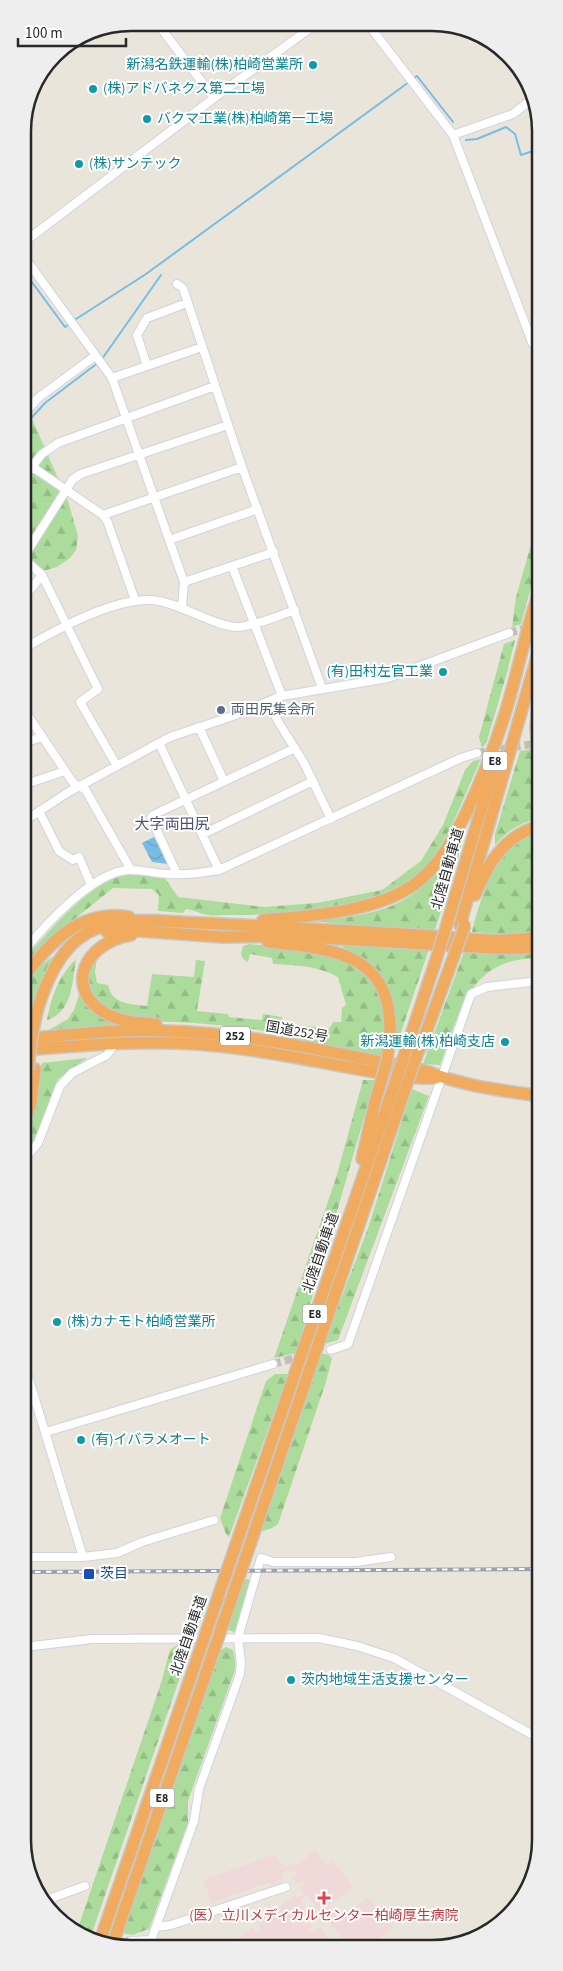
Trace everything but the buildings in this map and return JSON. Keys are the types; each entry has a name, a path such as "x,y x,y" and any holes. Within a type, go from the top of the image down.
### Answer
{"highway":[{"path":"224,924 308,915 364,905 401,893 430,872 439,862 455,835 478,789 504,717 532,617"},
{"name":"北陸自動車道","path":"115,1938 415,1061 435,964 508,718 532,624"},
{"name":"北陸自動車道","path":"102,1935 388,1104 419,1039 449,964 462,925 532,675"},
{"path":"462,925 480,883 496,854 512,838 532,829"},
{"path":"31,968 55,940 72,928 87,920 115,915 153,921 493,940 532,937"},
{"path":"31,1102 32,1036 40,1011 44,989 55,967 78,940 94,930 112,924 153,921"},
{"path":"40,1011 63,968 76,949 84,942 110,931 126,930 223,937 333,951 353,958 369,969 385,993 390,1011 387,1060 332,1266"},
{"path":"152,933 119,938 101,946 88,958 84,972 85,988 88,996 100,1009 117,1019 217,1030 291,1046"},
{"path":"223,937 291,936 510,949 532,947"},
{"name":"国道252号","path":"31,1038 163,1030 215,1034 426,1071 443,1078 493,1089 532,1095"},
{"path":"31,1054 116,1042"},
{"name":"国道252号","path":"31,1049 116,1042 209,1044 374,1072 424,1078 443,1078"},
{"path":"31,1073 32,1069"}],"street":[{"path":"163,31 214,98"},
{"path":"31,237 214,98 306,31"},
{"path":"373,31 453,136 532,342"},
{"path":"453,136 513,114 527,103"},
{"path":"31,266 112,378 184,582 182,607"},
{"path":"177,284 183,288 242,467 322,688"},
{"path":"147,366 137,335 148,318 187,303"},
{"path":"112,378 202,347"},
{"path":"31,406 38,398 95,356"},
{"path":"135,600 108,523 103,515 31,466 42,454 58,443 215,386"},
{"path":"31,545 73,479 81,474 228,425"},
{"path":"103,515 242,467"},
{"path":"169,540 258,509"},
{"path":"184,582 274,552"},
{"path":"31,565 42,575 98,689 80,702 117,766"},
{"path":"232,566 282,696"},
{"path":"31,588 42,575"},
{"path":"31,644 66,624 135,600 158,600 182,607 224,624 238,627 295,610"},
{"path":"31,817 79,786 159,743 199,727 282,696 388,678 509,633"},
{"path":"268,702 304,763 330,819"},
{"path":"31,720 74,784 85,789 131,870"},
{"path":"199,727 224,781"},
{"path":"31,740 42,737"},
{"path":"159,743 219,870"},
{"path":"177,874 151,818 153,815 295,748"},
{"path":"31,942 91,885 125,870 197,874 219,870 462,758 477,754"},
{"path":"31,782 65,771"},
{"path":"202,834 313,781"},
{"path":"39,811 59,851 73,860 78,857 91,885"},
{"path":"331,1350 348,1344 472,994 487,988 532,982"},
{"path":"31,1152 38,1143 60,1086 72,1073 107,1055 116,1042"},
{"path":"46,1432 273,1364"},
{"path":"31,1385 83,1557"},
{"path":"31,1557 83,1557 117,1553 142,1542 214,1520"},
{"path":"152,1940 194,1820 199,1789 240,1674 241,1662 238,1638 261,1558 273,1562 356,1562 391,1557"},
{"path":"31,1646 92,1639 320,1638 357,1646 394,1658 532,1735"},
{"path":"50,1898 86,1886"},
{"path":"156,1927 171,1925 286,1887"}],"shaded area":[{"name":"(医）立川メディカルセンター柏崎厚生病院","path":"315,1850 327,1866 333,1861 353,1887 329,1906 340,1919 368,1897 393,1927 377,1940 344,1940 326,1919 331,1915 326,1909 320,1913 307,1895 300,1901 305,1908 300,1911 302,1914 298,1918 301,1922 307,1918 312,1928 308,1930 310,1933 320,1927 330,1940 234,1940 253,1927 257,1934 262,1931 258,1925 261,1922 254,1911 259,1907 266,1916 295,1895 298,1898 304,1894 299,1887 306,1885 303,1881 297,1884 292,1877 297,1874 293,1870 282,1872 284,1878 278,1880 279,1883 272,1886 270,1882 212,1903 203,1880 275,1854 279,1863 283,1863 284,1866 280,1868 297,1865"}],"green space":[{"path":"31,419 68,501 78,536 76,550 70,558 57,567 47,570 31,570"},
{"path":"532,541 532,584 521,624 512,627 516,597"},
{"path":"515,640 487,741 482,748 479,737 504,644"},
{"path":"532,749 532,820 515,828 495,845 495,834 520,751"},
{"path":"481,759 442,843 425,867 408,881 386,892 332,907 302,911 274,914 206,915 186,909 183,913 158,911 159,895 152,889 113,888 55,935 31,961 31,951 72,908 97,888 122,876 138,875 165,878 178,897 264,907 317,903 382,890 421,861 443,825 465,770 473,761"},
{"path":"466,822 458,858 435,930 357,926 314,921 368,913 389,907 407,898 438,869"},
{"path":"532,834 532,932 504,934 472,932 490,875 497,861 505,851"},
{"path":"344,943 429,949 394,1053 392,1017 381,979 376,969 369,962 345,949 342,946"},
{"path":"249,944 295,948 329,954 355,964 375,986 380,999 384,1030 380,1060 302,1042 275,1033 229,1026 133,1018 105,1008 95,998 89,986 90,971 97,958 95,972 97,983 108,985 110,992 118,1000 129,1004 147,1006 152,974 194,977 196,960 205,961 197,1011 228,1014 229,1017 262,1020 263,1014 282,1017 280,1024 330,1028 333,1022 341,1022 342,1008 346,1005 338,977 315,968 273,964 272,958 250,954 248,962 243,959 241,954 243,946"},
{"path":"532,950 532,959 515,960 497,967 482,978 471,991 462,1007 440,1065 423,1064 464,952"},
{"path":"58,953 41,981 31,1009 31,976"},
{"path":"76,959 67,1003 56,1016 47,1020 60,979"},
{"path":"81,989 133,1029 47,1031 68,1019 74,1010"},
{"path":"87,1058 58,1079 36,1139 31,1146 31,1115 36,1100 42,1063"},
{"path":"363,1080 375,1080 296,1353 274,1358 336,1178"},
{"path":"412,1089 429,1096 338,1340 324,1344 368,1228"},
{"path":"321,1354 327,1354 332,1358 326,1382 278,1524 260,1532"},
{"path":"275,1374 288,1374 229,1537 220,1518 266,1381"},
{"path":"244,1579 254,1580 237,1629 234,1632 228,1630"},
{"path":"177,1645 191,1645 93,1931 79,1925 161,1683 170,1650"},
{"path":"226,1647 233,1650 235,1670 188,1801 188,1823 149,1929 132,1935 123,1933 219,1651"}],"water":[{"path":"154,837 168,864 152,862 142,843"}],"waterway":[{"path":"413,79 417,76 453,122"},
{"path":"73,321 146,274 409,82"},
{"path":"466,140 477,139 506,127 515,134 521,155 532,151"},
{"path":"102,359 161,275"},
{"path":"31,281 65,327 69,324"},
{"path":"31,418 45,403 99,362"}],"tunnel":[{"path":"509,633 532,626"},
{"path":"477,753 532,744"},
{"path":"273,1364 302,1356"}],"railway":[{"path":"31,1572 532,1569"}],"place":[{"name":"新潟名鉄運輸(株)柏崎営業所","path":"313,65"},
{"name":"(株)アドバネクス第二工場","path":"93,89"},
{"name":"バクマ工業(株)柏崎第一工場","path":"147,119"},
{"name":"(株)サンテック","path":"79,164"},
{"name":"(有)田村左官工業","path":"443,672"},
{"name":"両田尻集会所","path":"221,710"},
{"name":"新潟運輸(株)柏崎支店","path":"505,1042"},
{"name":"(株)カナモト柏崎営業所","path":"57,1322"},
{"name":"(有)イバラメオート","path":"81,1440"},
{"name":"茨目","path":"89,1574"},
{"name":"茨内地域生活支援センター","path":"291,1680"},
{"name":"(医）立川メディカルセンター柏崎厚生病院","path":"324,1898"}],"district":[{"name":"大字両田尻","path":"172,824"}]}
